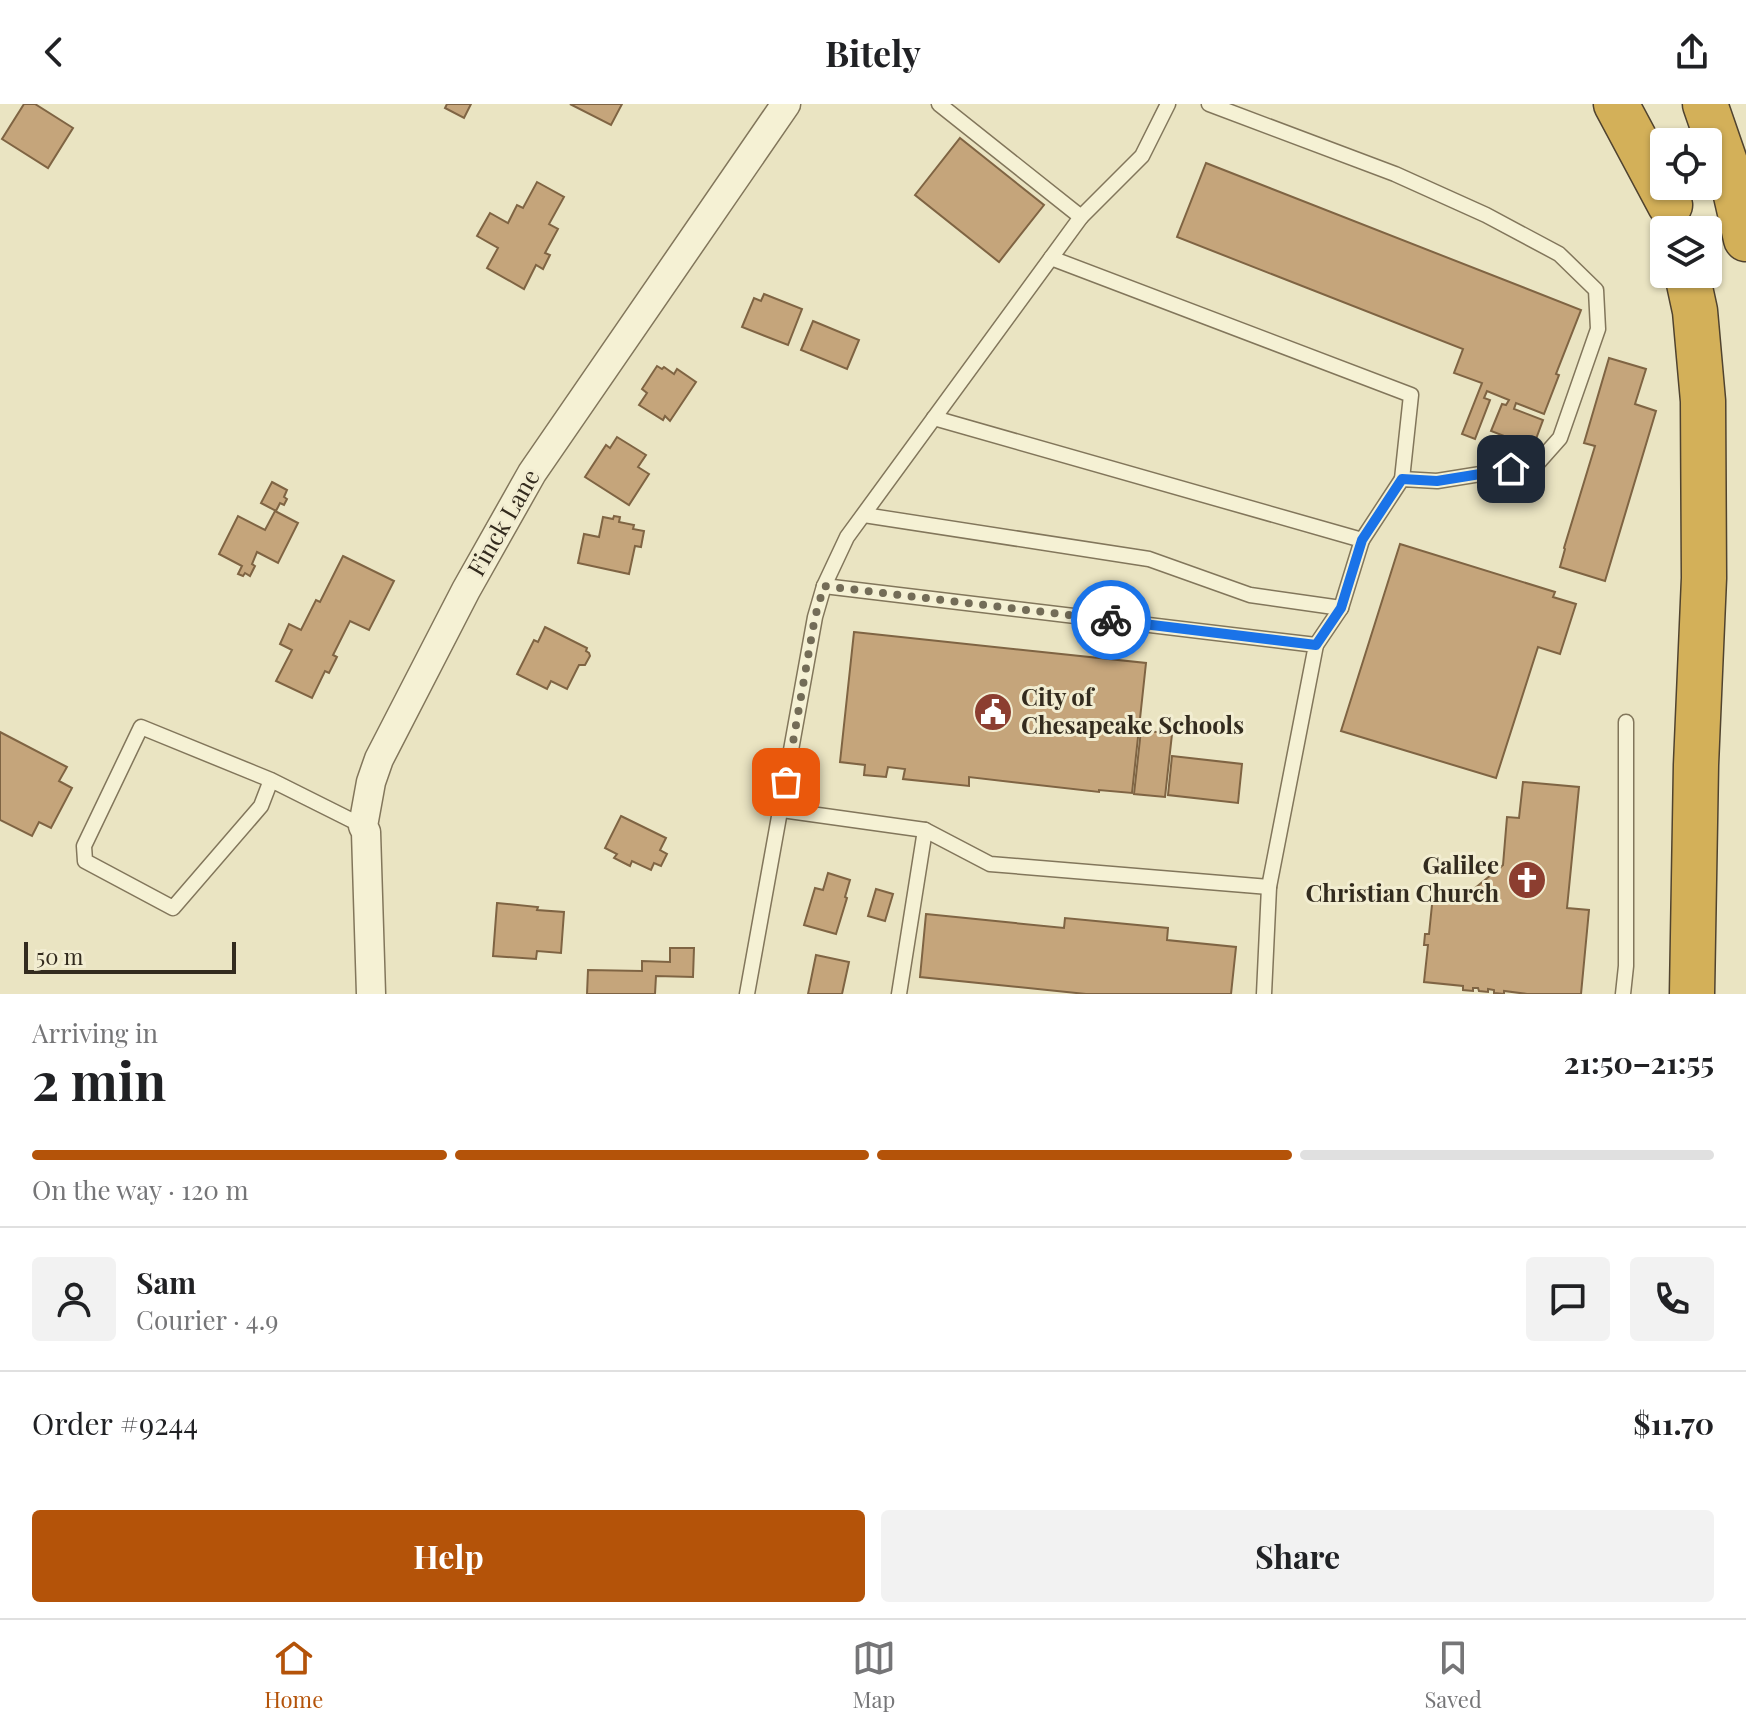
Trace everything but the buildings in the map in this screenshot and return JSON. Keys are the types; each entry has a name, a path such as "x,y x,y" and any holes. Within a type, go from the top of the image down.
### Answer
{"highway":[{"path":"1616,104 1669,201"},
{"path":"1645,104 1669,201"},
{"path":"1705,104 1735,191 1746,239"},
{"path":"1690,288 1695,311 1704,445 1704,578 1696,765 1692,994"}],"street":[{"name":"Finck Lane","path":"371,994 366,832 363,826 371,782 390,735 540,460 786,104"}],"lane":[{"path":"939,104 1081,217"},
{"path":"747,994 815,617 824,586 847,537 1081,217 1142,156 1168,104"},
{"path":"1209,104 1395,174 1486,215 1559,254 1596,290 1598,329 1560,438 1536,465 1437,481 1402,479"},
{"path":"1051,258 1411,395 1402,479 1362,540 1341,608 1316,645 1269,887 1264,994"},
{"path":"934,418 1362,540"},
{"path":"864,515 1149,559 1250,595 1341,608"},
{"path":"824,586 1316,645"},
{"path":"1623,994 1626,966 1626,722"},
{"path":"271,780 261,806 173,908 85,861 84,846 141,727 271,780 363,826"},
{"path":"782,810 925,830 990,864 1269,887"},
{"path":"899,994 925,830"}],"way so far":[{"path":"786,782 815,617 824,586 1111,620"}],"place":[{"name":"City of Chesapeake Schools","path":"993,712"},
{"name":"Galilee Christian Church","path":"1527,880"}],"route":[{"path":"1111,620 1316,645 1341,608 1362,540 1402,479 1437,481 1511,469"}]}
